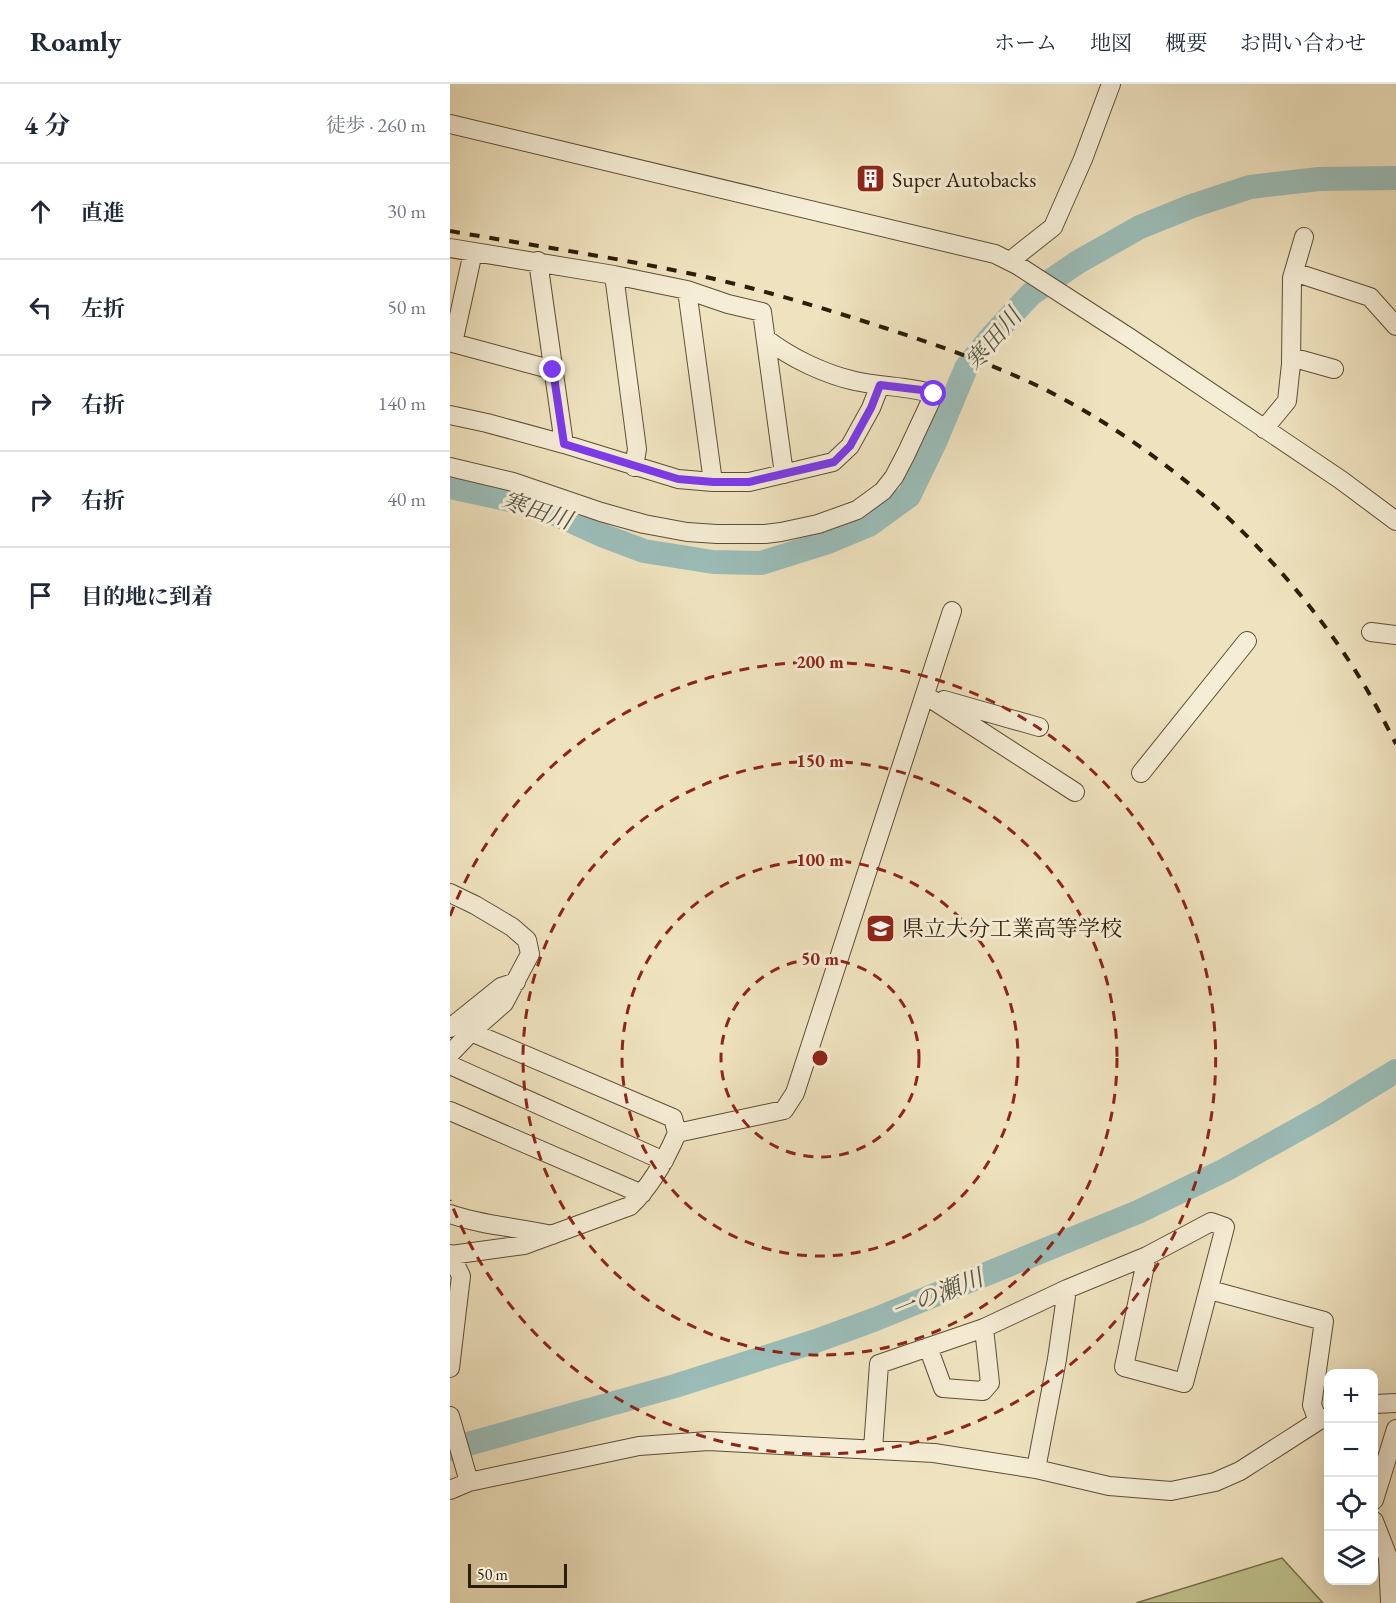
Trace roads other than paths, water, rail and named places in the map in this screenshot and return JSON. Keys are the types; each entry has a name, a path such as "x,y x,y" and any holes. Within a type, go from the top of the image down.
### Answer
{"street":[{"path":"1014,263 1053,227 1083,159 1111,84"},
{"path":"450,124 983,251 1014,263 1341,480 1396,521"},
{"path":"1264,429 1287,401 1294,272 1304,237"},
{"path":"450,248 614,275 687,290 719,302 762,312 784,474"},
{"path":"473,252 453,343 553,370"},
{"path":"538,261 564,444"},
{"path":"1294,272 1370,297 1396,326"},
{"path":"614,275 637,449 634,467"},
{"path":"687,290 713,482"},
{"path":"450,467 513,482 644,524 687,532 765,534 781,532 818,524 857,510 883,491 894,477 934,394 922,390 855,381 827,372 777,348 766,339"},
{"path":"1291,357 1334,369"},
{"path":"450,415 564,444 678,479 749,482 834,462 850,446 871,408 880,385"},
{"path":"677,1132 784,1110 795,1093 952,611"},
{"path":"1371,632 1396,635"},
{"path":"1141,773 1247,641"},
{"path":"925,695 1039,728"},
{"path":"925,695 1075,792"},
{"path":"450,893 512,927 527,940 530,954 504,1002 450,1054"},
{"path":"450,1028 501,987 516,982"},
{"path":"450,1368 461,1276 451,1254 524,1245 630,1206 642,1194 664,1161 677,1132 673,1118 471,1032"},
{"path":"450,1065 664,1161"},
{"path":"450,1111 642,1194"},
{"path":"450,1214 473,1222 524,1228 554,1235"},
{"path":"873,1449 879,1364 984,1328 1067,1289 1147,1256 1210,1222 1225,1227 1184,1383 1124,1367 1147,1256"},
{"path":"1036,1469 1057,1359 1067,1289"},
{"path":"450,1490 467,1475 639,1446 708,1441 934,1453 1036,1469 1109,1486 1172,1491 1215,1482 1240,1471 1323,1419 1312,1405 1324,1321 1210,1290"},
{"path":"928,1347 943,1388 983,1391 990,1383 984,1328"},
{"path":"1378,1404 1396,1403"},
{"path":"450,1416 467,1475"},
{"path":"1378,1487 1396,1429"},
{"path":"1378,1525 1396,1537"},
{"path":"1378,1531 1388,1557 1390,1603"}],"waterway":[{"name":"寒田川","path":"450,487 538,506 604,536 644,551 713,562 761,563 828,542 869,525 909,496 936,440 966,368 1031,294 1078,262 1140,227 1192,206 1250,187 1319,179 1396,178"},
{"name":"一の瀬川","path":"450,1449 675,1386 816,1341 876,1319 1138,1212 1225,1170 1324,1115 1396,1071"}],"railway":[{"path":"450,231 642,264 774,294 943,348 1001,370 1061,398 1107,424 1172,470 1212,503 1253,542 1291,584 1343,652 1378,709 1396,744"}],"place":[{"name":"Super Autobacks","path":"871,179"},
{"name":"県立大分工業高等学校","path":"881,928"}]}
